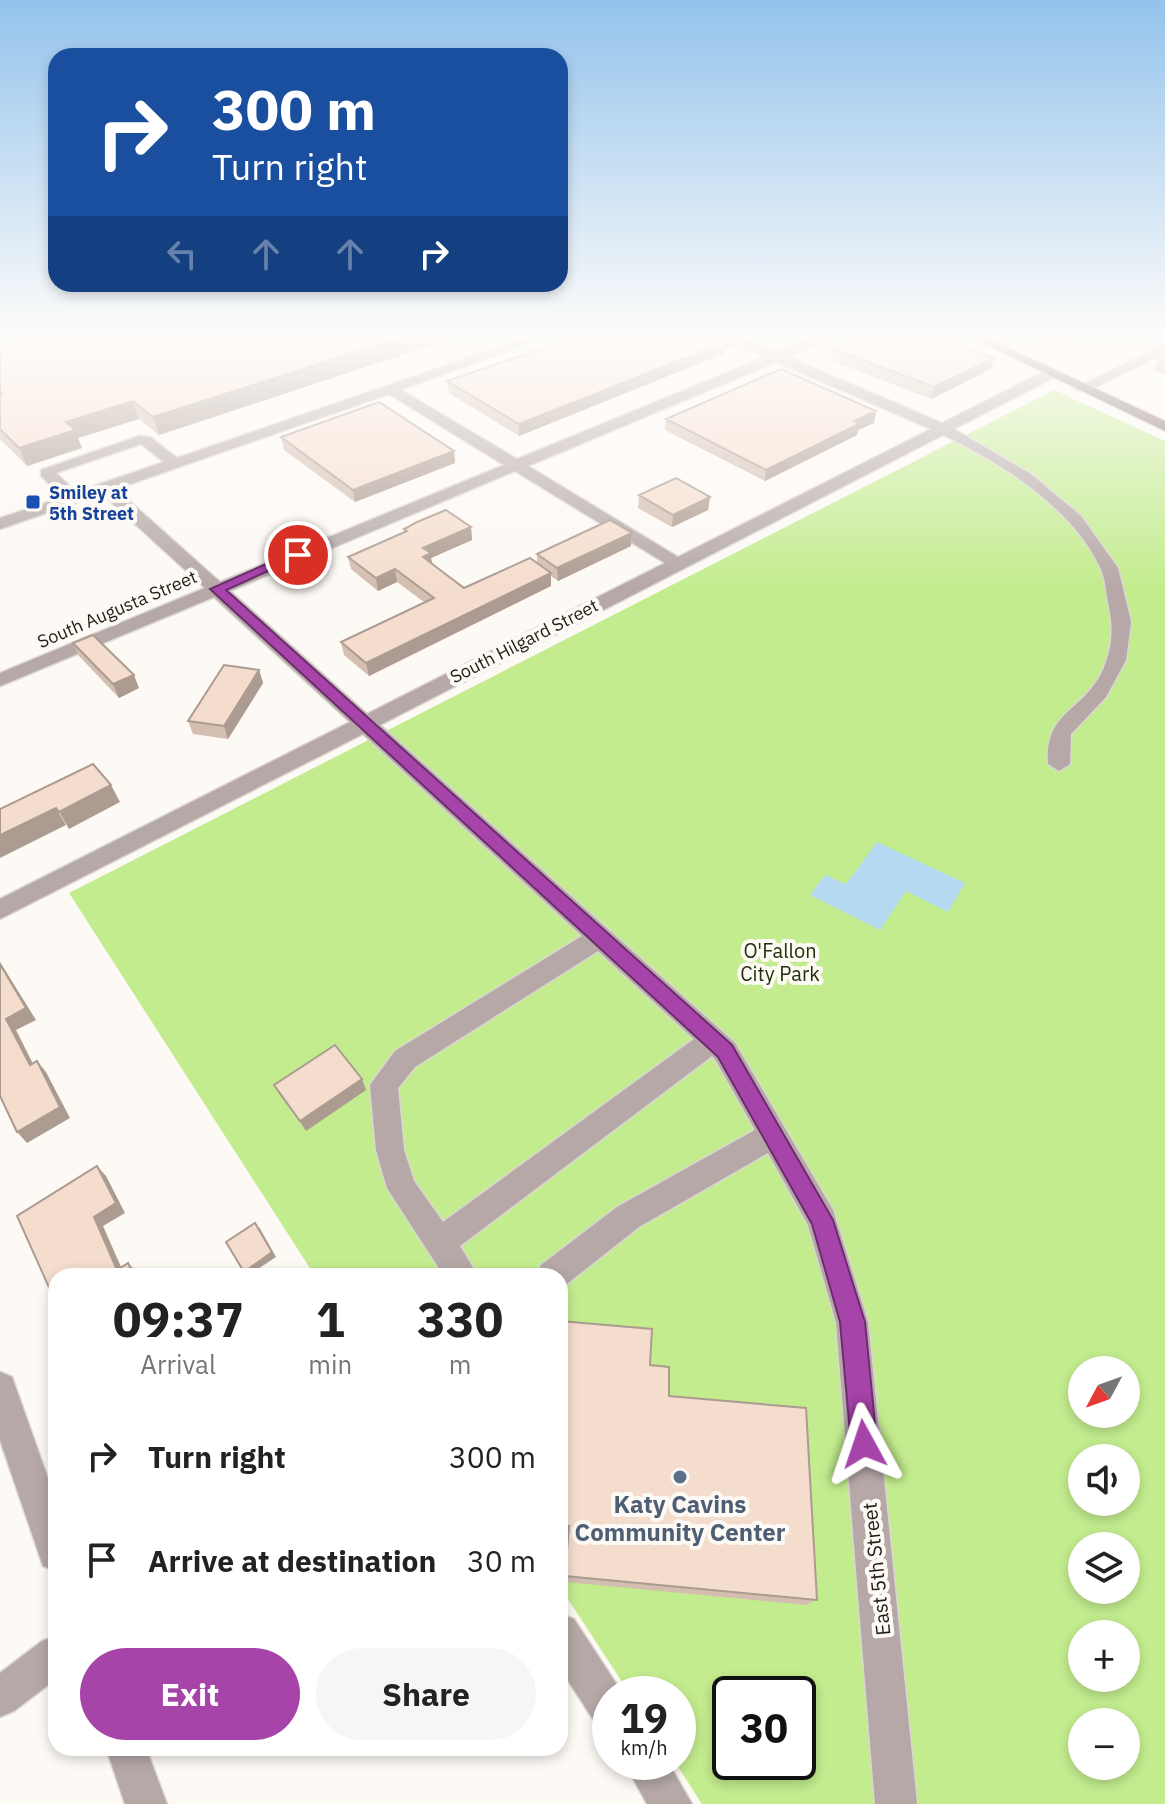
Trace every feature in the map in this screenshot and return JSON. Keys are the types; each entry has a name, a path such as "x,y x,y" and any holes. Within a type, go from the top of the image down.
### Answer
{"street":[{"path":"0,524 292,420"},
{"path":"442,420 678,564"},
{"name":"South Augusta Street","path":"0,680 622,420"},
{"path":"924,420 1000,459 1061,504 1096,546 1116,585 1122,620 1120,657 1102,692 1068,724 1057,740 1059,764"},
{"name":"South Hilgard Street","path":"0,910 958,420"},
{"path":"73,498 47,473 51,469 139,440 145,440 173,462"},
{"name":"East 5th Street","path":"104,487 725,1051 775,1134 822,1220 852,1322 896,1804"},
{"path":"456,1268 402,1188 390,1150 384,1085 405,1059 600,938"},
{"path":"439,1243 713,1040"},
{"path":"562,1268 628,1217 775,1134"},
{"path":"0,1389 48,1530"},
{"path":"568,1645 592,1682"},
{"path":"0,1697 48,1661"},
{"path":"129,1756 146,1804"},
{"path":"656,1780 671,1804"}],"green space":[{"name":"O'Fallon City Park","path":"995,420 1120,420 1165,441 1165,1804 702,1804 687,1780 696,1780 696,1676 618,1676 568,1599 568,1268 310,1268 69,893"}],"water":[{"path":"877,842 965,883 948,912 906,891 880,930 810,895 825,875 846,884"}],"building":[{"path":"0,420 72,420 66,422 75,430 19,448 0,429"},
{"path":"328,420 407,420 454,451 353,490 281,437"},
{"path":"668,420 856,420 859,424 766,470"},
{"path":"676,478 710,497 673,515 639,495"},
{"path":"446,510 471,527 423,548 431,553 423,557 464,588 530,558 551,573 366,663 341,642 434,598 395,569 376,578 348,557"},
{"path":"610,520 632,533 557,568 537,554"},
{"path":"93,635 134,675 113,684 73,643"},
{"path":"224,665 259,670 224,726 188,721"},
{"path":"93,764 111,785 59,812 56,808 0,835 0,809"},
{"path":"0,964 26,1008 6,1019 30,1065 37,1061 60,1107 17,1132 0,1096"},
{"path":"335,1045 362,1079 300,1121 274,1085"},
{"path":"97,1166 116,1203 94,1217 116,1268 48,1268 48,1285 17,1216"},
{"path":"255,1223 272,1252 250,1268 242,1268 226,1242"},
{"name":"Katy Cavins Community Center","path":"568,1322 652,1329 650,1365 669,1367 669,1396 806,1408 817,1600 568,1576"}],"place":[{"name":"Smiley at 5th Street","path":"33,502"},
{"name":"Katy Cavins Community Center","path":"680,1477"}],"route":[{"path":"298,555 216,589 725,1051 822,1220 852,1322 864,1444"}]}
